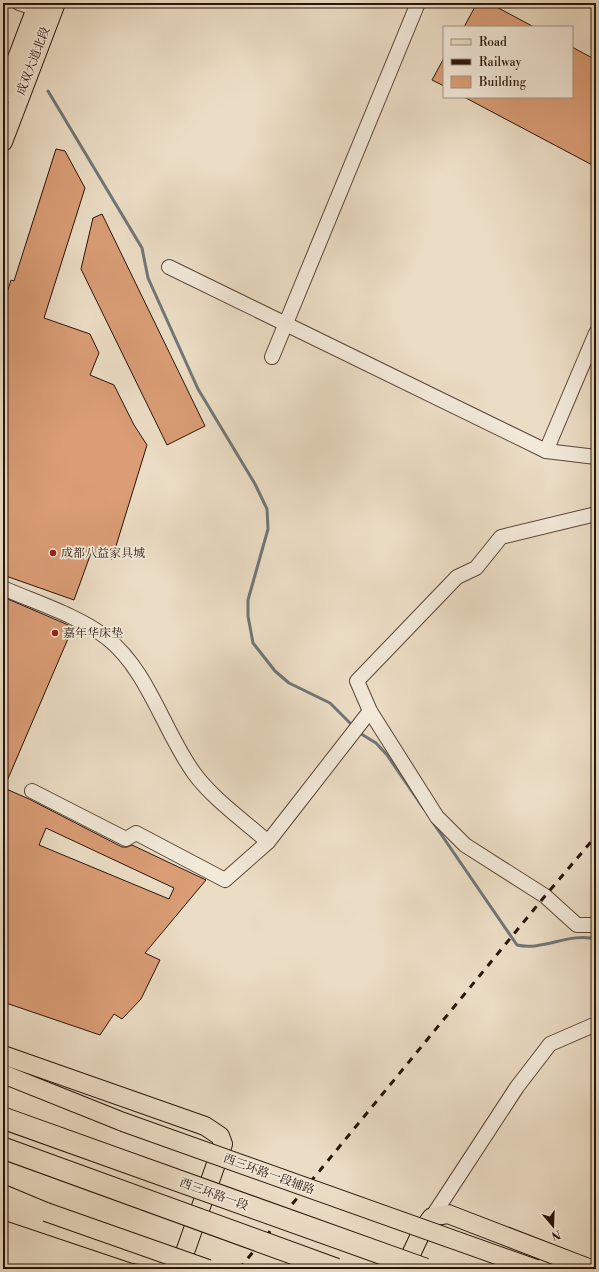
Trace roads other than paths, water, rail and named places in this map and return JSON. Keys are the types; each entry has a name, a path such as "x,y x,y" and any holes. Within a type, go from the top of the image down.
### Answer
{"highway":[{"name":"西三环路一段","path":"3,1118 425,1269"},
{"path":"3,1148 336,1269"}],"main road":[{"name":"成双大道北段","path":"3,142 56,3"},
{"name":"成双大道北段","path":"3,96 37,6"},
{"path":"3,1055 205,1126 220,1136 223,1144 184,1255 172,1264 134,1254 3,1210"},
{"name":"西三环路一段辅路","path":"3,1074 123,1122 536,1269"},
{"path":"3,1194 46,1212 208,1269"},
{"path":"404,1269 423,1229 432,1217 448,1214 591,1269"}],"street":[{"path":"19,3 37,6"},
{"path":"272,357 418,3"},
{"path":"170,267 546,451 596,457"},
{"path":"546,451 596,333"},
{"path":"596,514 501,538 476,568 457,576 357,681 370,711 437,817 465,846 545,896 577,925 596,924"},
{"path":"3,588 84,623 108,639 125,657 144,684 180,751 195,775 218,798 268,842"},
{"path":"32,791 126,840 136,833 225,880 268,842 370,711"},
{"path":"432,1217 517,1087 550,1044 596,1024"}],"waterway":[{"path":"48,91 142,248 148,278 198,389 255,484 267,509 268,529 248,600 248,616 253,643 275,671 289,683 330,703 353,726"},
{"path":"358,732 376,743 387,755 424,809"},
{"path":"432,821 517,945 537,946 566,939 586,937 596,939"}],"railway":[{"path":"239,1269 596,836"}],"place":[{"name":"成都八益家具城","path":"53,553"},
{"name":"嘉年华床垫","path":"55,633"}]}
